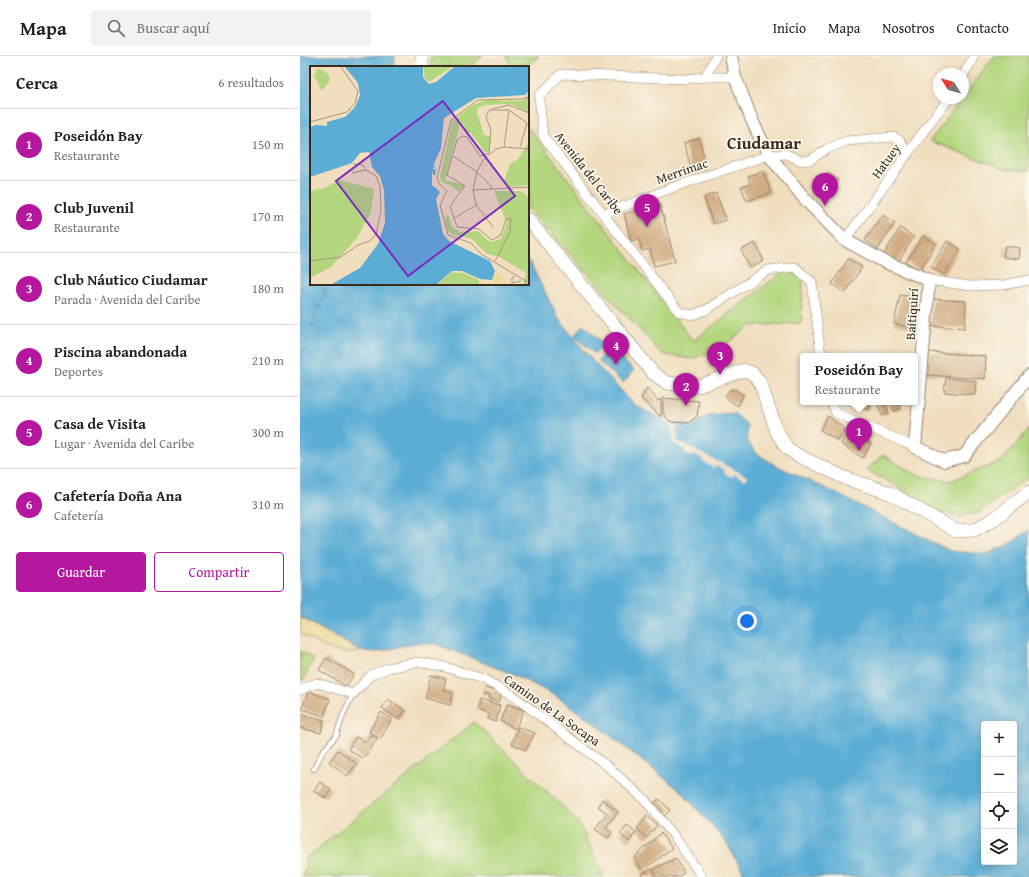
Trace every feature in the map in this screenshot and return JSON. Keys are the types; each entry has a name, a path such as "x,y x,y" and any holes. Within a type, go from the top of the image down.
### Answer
{"main road":[{"path":"529,220 653,373 667,383 699,386 744,370 752,373 760,382 777,432 787,448 797,455 845,478 890,492 956,531 974,530 994,519 1029,492"}],"street":[{"path":"705,77 716,56"},
{"path":"731,56 735,77 754,124 769,155 805,199 845,240 885,262 929,280 970,286 1004,285 1029,280"},
{"path":"967,68 974,56"},
{"name":"Avenida del Caribe","path":"735,77 685,79 561,74 539,96 543,136 679,312 692,315 706,310 768,270 796,266 812,282 821,353"},
{"name":"Hatuey","path":"845,240 907,153 945,104"},
{"name":"Merrimac","path":"604,214 674,187 769,155 786,154 801,161 810,160 827,149 846,141 893,137 900,141 907,153"},
{"name":"Baitiquirí","path":"915,447 929,280"},
{"path":"832,405 836,413 944,460 964,456 1029,376"},
{"name":"Camino de La Socapa","path":"353,694 371,676 388,668 418,662 445,667 483,679 512,695 607,766 645,800 674,836 702,877"},
{"path":"300,690 317,683 353,694"}],"lane":[{"path":"314,769 323,751 336,736 343,715 353,694"}],"green space":[{"path":"431,56 483,56 471,66 431,66"},
{"path":"506,56 539,56 530,63 511,66"},
{"path":"994,56 1029,56 1029,171 1004,169 930,141 958,104 969,104 969,89"},
{"path":"529,128 693,341 789,267 803,280 801,323 750,326 720,349 691,359 662,354 529,210"},
{"path":"1029,429 1029,477 979,512 961,517 936,512 895,485 866,470 883,455 916,475 950,481 1002,461"},
{"path":"300,651 314,659 303,680 300,679"},
{"path":"474,722 578,821 604,877 303,877 306,858"}],"sand":[{"path":"300,617 361,651 346,653 329,649 313,641 300,633"}],"water":[{"path":"300,56 395,56 394,66 310,66 310,285 529,285 529,261 558,318 592,360 636,406 671,424 680,421 690,427 709,415 734,413 747,425 747,441 756,453 775,465 829,490 950,551 986,554 1008,545 1029,530 1029,877 746,877 726,842 682,792 594,723 556,696 515,675 436,644 415,643 377,652 361,651 300,617"},
{"path":"583,325 604,344 595,354 574,336"},
{"path":"609,348 634,370 623,383 598,361"}],"pier":[{"path":"675,423 677,441 748,477 745,480 734,474 732,477 724,473 725,470 716,465 714,468 694,454 692,457 684,452 685,450 674,444 671,424"}],"building":[{"path":"699,138 707,168 692,172 684,143"},
{"path":"763,171 771,193 747,201 741,187 750,184 748,176"},
{"path":"827,172 838,180 827,195 816,187"},
{"path":"716,193 726,220 713,224 704,197"},
{"path":"660,204 675,261 654,266 650,249 642,251 639,239 631,241 624,214"},
{"path":"882,215 895,223 878,249 865,240"},
{"path":"900,228 914,237 898,262 884,254"},
{"path":"923,236 936,244 920,270 906,262"},
{"path":"947,241 960,249 944,275 931,267"},
{"path":"755,243 764,261 750,268 741,250"},
{"path":"1005,246 1020,248 1019,259 1003,257"},
{"path":"848,259 862,267 845,293 832,284"},
{"path":"900,295 915,297 909,327 894,324"},
{"path":"932,299 966,301 965,328 930,326"},
{"path":"929,352 986,356 985,379 927,375"},
{"path":"946,378 976,381 975,395 944,392"},
{"path":"647,388 658,401 661,399 661,417 641,398"},
{"path":"734,389 743,395 738,406 725,397 729,390"},
{"path":"663,398 699,401 697,416 688,423 671,422 663,414"},
{"path":"856,405 870,405 869,410 856,408"},
{"path":"878,405 886,405 889,413 882,416"},
{"path":"892,405 900,405 901,409 893,411"},
{"path":"828,416 845,429 838,441 820,430"},
{"path":"846,433 871,443 863,458 841,444"},
{"path":"326,658 354,674 346,686 319,670"},
{"path":"431,675 446,679 443,690 453,693 450,705 425,698"},
{"path":"484,688 502,693 499,702 488,699 489,696 482,694"},
{"path":"308,691 330,699 324,716 302,709"},
{"path":"388,699 405,710 399,720 382,708"},
{"path":"479,700 500,705 496,722 487,719 488,714 477,710"},
{"path":"507,704 524,710 515,729 500,721"},
{"path":"381,712 392,719 380,739 369,732"},
{"path":"300,714 324,720 321,733 300,728"},
{"path":"518,727 535,733 526,750 512,744"},
{"path":"370,735 377,739 363,759 348,749 356,737 365,742"},
{"path":"338,750 357,764 347,776 329,762"},
{"path":"320,782 331,789 326,798 314,791"},
{"path":"602,799 618,812 606,827 612,832 608,838 595,829 607,813 598,806"},
{"path":"659,799 670,810 663,817 651,805"},
{"path":"647,816 657,825 647,838 637,829"},
{"path":"627,825 636,832 629,842 620,834"},
{"path":"661,833 672,848 642,871 635,857"},
{"path":"676,858 684,873 677,877 657,877 653,869"},
{"path":"651,869 655,877 644,877 642,874"}],"ferry route":[{"path":"300,143 310,143"},
{"path":"300,361 327,285"}],"place":[{"name":"Cafetería Doña Ana","path":"825,206"},
{"name":"Casa de Visita","path":"647,227"},
{"name":"Piscina abandonada","path":"616,365"},
{"name":"Club Náutico Ciudamar","path":"720,375"},
{"name":"Club Juvenil","path":"686,406"},
{"name":"Poseidón Bay","path":"859,451"}],"district":[{"name":"Ciudamar","path":"764,142"}]}
